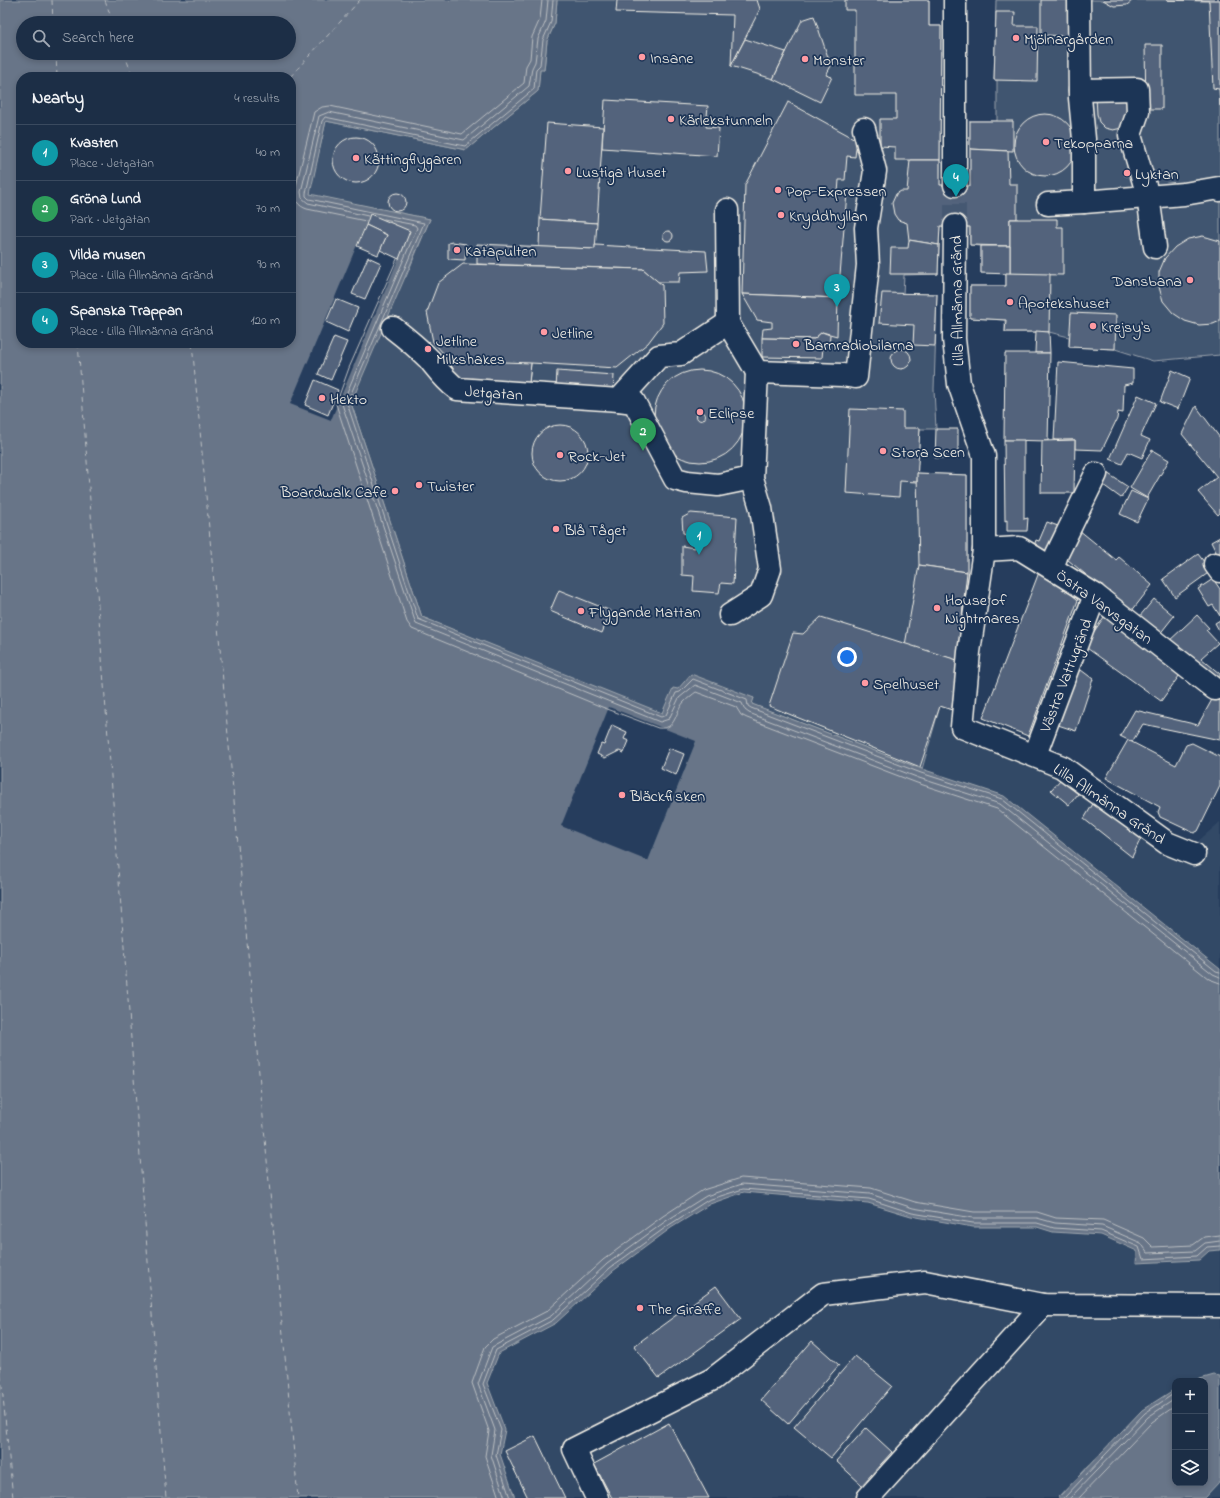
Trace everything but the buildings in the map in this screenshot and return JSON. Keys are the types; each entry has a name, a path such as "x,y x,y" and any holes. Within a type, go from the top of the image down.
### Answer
{"street":[{"path":"955,0 955,185"},
{"path":"1079,0 1080,90 1084,140 1084,202"},
{"path":"1080,90 1137,89 1138,112 1130,135 1148,196 1155,247"},
{"path":"757,372 856,377 868,265 866,228 875,171 864,129"},
{"path":"1048,204 1184,194 1219,188 1220,190"},
{"path":"727,210 728,323 757,372 752,478 761,508 770,569 761,595 730,615"},
{"name":"Lilla Allmänna Gränd","path":"955,226 954,339 959,384 984,456 984,550 969,652 962,727 1062,767 1167,843 1194,854"},
{"path":"728,323 681,354 659,356 626,401 674,479 687,482 718,485 752,478"},
{"name":"Jetgatan","path":"393,328 423,354 443,378 457,389 626,401"},
{"path":"1052,568 1056,554 1096,474"},
{"name":"Östra Varvsgatan","path":"984,550 1019,548 1095,595 1215,689"},
{"name":"Västra Vattugränd","path":"1035,755 1095,595"},
{"path":"597,1498 574,1448 713,1379 823,1294 925,1282 1043,1305 1220,1306"},
{"path":"868,1498 1043,1305"}],"shaded area":[{"path":"557,0 929,0 929,26 941,26 940,185 970,186 970,121 997,121 997,80 994,80 996,0 1220,0 1220,355 1153,361 1115,349 1069,347 1069,337 1049,332 1005,332 1005,320 970,318 970,286 1006,286 1006,273 981,273 981,246 970,245 969,227 940,226 938,274 904,275 903,294 937,294 934,389 936,429 920,429 917,473 967,475 967,572 952,710 940,706 922,769 751,704 754,698 662,713 656,726 607,693 422,617 351,403 336,299 406,277 430,219 309,195 326,121 466,150 538,91 540,69 544,70 547,41 555,23"},
{"path":"940,706 952,710 969,719 1093,795 1195,844 1220,822 1220,969 1075,852 922,769"},
{"path":"744,1192 869,1203 911,1216 973,1227 1037,1227 1053,1232 1101,1235 1138,1251 1136,1263 1220,1250 1220,1498 515,1498 500,1454 505,1430 487,1383 499,1353 556,1323 613,1271 671,1228 710,1204"}],"water":[{"path":"0,0 557,0 555,23 547,41 544,70 540,70 538,91 466,150 326,121 310,194 430,219 351,403 422,617 662,713 673,688 678,689 691,674 754,698 752,704 922,769 1004,796 1220,969 1220,1250 1209,1251 1199,1260 1136,1263 1137,1251 1101,1235 1053,1232 1037,1227 973,1227 911,1216 868,1203 744,1192 710,1204 671,1228 613,1271 556,1323 499,1353 487,1383 505,1430 500,1454 515,1498 0,1498"},
{"path":"1214,1375 1220,1376 1220,1481 1204,1498 1058,1498 1142,1410 1172,1391 1172,1486 1208,1486 1208,1378 1204,1378"}],"pier":[{"path":"370,214 410,231 331,420 290,404"},
{"path":"609,707 696,741 648,861 561,826"}],"ferry route":[{"path":"52,0 53,16"},
{"path":"105,0 111,16"},
{"path":"295,72 360,0"},
{"path":"56,60 57,72"},
{"path":"127,60 131,72"},
{"path":"78,348 166,1498"},
{"path":"192,348 298,1498"},
{"path":"0,1366 13,1498"}],"tunnel":[{"path":"955,185 955,226"}],"place":[{"name":"Mjölnargården","path":"1016,38"},
{"name":"Insane","path":"642,57"},
{"name":"Monster","path":"805,59"},
{"name":"Kärlekstunneln","path":"671,119"},
{"name":"Tekopparna","path":"1046,142"},
{"name":"Kättingflygaren","path":"356,158"},
{"name":"Lustiga Huset","path":"568,171"},
{"name":"Lyktan","path":"1127,173"},
{"name":"Pop-Expressen","path":"778,190"},
{"name":"Spanska Trappan","path":"956,197"},
{"name":"Kryddhyllan","path":"781,215"},
{"name":"Katapulten","path":"457,250"},
{"name":"Dansbana","path":"1190,280"},
{"name":"Apotekshuset","path":"1010,302"},
{"name":"Vilda musen","path":"837,307"},
{"name":"Krejsy's","path":"1093,326"},
{"name":"Jetline","path":"544,332"},
{"name":"Barnradiobilarna","path":"796,344"},
{"name":"Jetline Milkshakes","path":"428,349"},
{"name":"Hekto","path":"322,398"},
{"name":"Eclipse","path":"700,412"},
{"name":"Gröna Lund","path":"643,451"},
{"name":"Stora Scen","path":"883,451"},
{"name":"Rock-Jet","path":"560,455"},
{"name":"Twister","path":"419,485"},
{"name":"Boardwalk Cafe","path":"395,491"},
{"name":"Blå Tåget","path":"556,529"},
{"name":"Kvasten","path":"699,555"},
{"name":"House of Nightmares","path":"937,608"},
{"name":"Flygande Mattan","path":"581,611"},
{"name":"Spelhuset","path":"865,683"},
{"name":"Bläckfisken","path":"622,795"},
{"name":"The Giraffe","path":"640,1308"}]}
